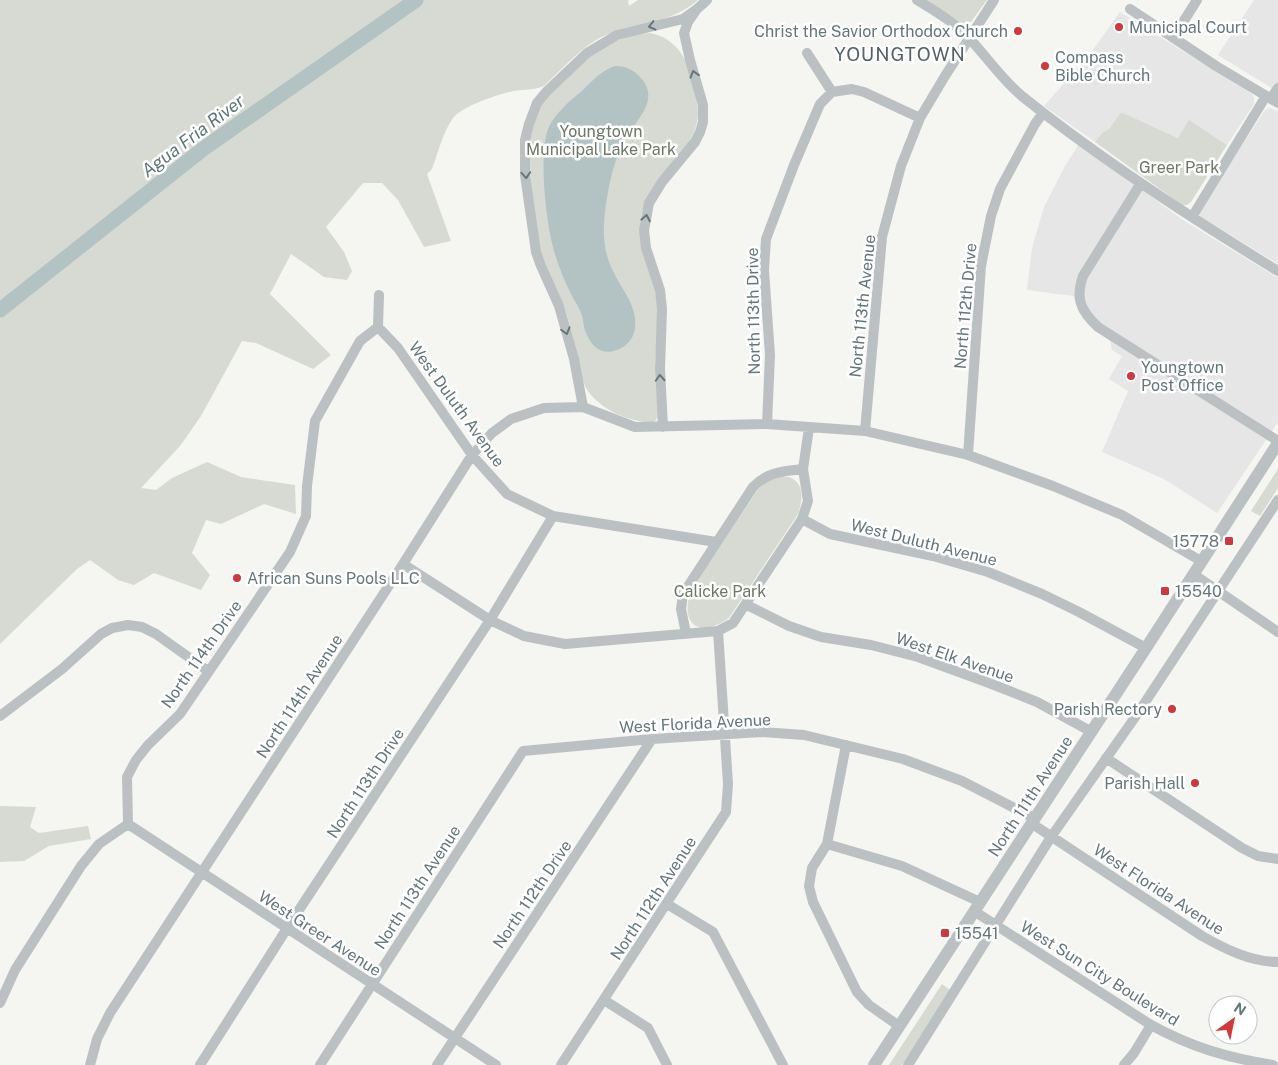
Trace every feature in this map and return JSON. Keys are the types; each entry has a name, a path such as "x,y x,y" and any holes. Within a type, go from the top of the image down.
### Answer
{"street":[{"path":"707,0 683,19 617,35 587,53 546,91 538,103 529,124 526,140 526,175 536,252 559,306 574,359 583,406 626,424 643,427 767,424 865,431 968,455 1053,486 1122,515 1201,561"},
{"path":"917,0 938,13 970,38 1008,83 1043,112 1192,218 1278,271"},
{"name":"North 113th Avenue","path":"865,431 882,238 901,166 920,118 994,0"},
{"path":"1173,38 1197,0"},
{"path":"663,427 660,369 662,309 660,290 646,248 644,230 649,203 662,182 695,142 703,122 703,105 684,33 688,22 697,9"},
{"path":"1130,9 1272,99"},
{"path":"807,53 832,92 852,89 864,92 920,118"},
{"path":"1192,218 1278,88"},
{"name":"North 113th Drive","path":"767,424 770,355 764,270 766,239 820,104 832,92"},
{"name":"North 112th Drive","path":"968,455 981,266 991,216 1000,189 1043,112"},
{"path":"1141,183 1083,276 1079,287 1080,304 1087,317 1098,327 1278,442"},
{"path":"378,327 379,295"},
{"name":"West Duluth Avenue","path":"378,327 398,348 472,455 507,494 552,516 716,542"},
{"name":"North 114th Drive","path":"128,824 127,776 136,760 148,745 180,714 290,552 306,516 307,486 315,422 337,379 360,341 378,327"},
{"name":"North 114th Avenue","path":"90,1065 97,1039 110,1013 472,455 492,433 511,419 544,408 583,406"},
{"path":"403,564 490,620 524,636 565,644 686,632 718,631 733,623 802,519 808,501 803,469 809,428"},
{"name":"North 111th Avenue","path":"874,1065 1092,732 1278,442"},
{"path":"686,632 681,609 684,594 752,487 760,479 775,472 803,469"},
{"path":"908,1065 1051,837 1274,513 1278,500"},
{"name":"North 113th Drive","path":"200,1065 287,928 490,620 552,516"},
{"name":"West Duluth Avenue","path":"802,519 830,534 933,556 988,572 1080,612 1146,648"},
{"path":"1193,574 1278,632"},
{"name":"West Elk Avenue","path":"746,605 789,626 821,637 871,645 918,657 989,683 1037,702 1092,732"},
{"path":"0,716 62,669 101,634 112,628 128,625 142,627 156,634 208,671"},
{"name":"North 112th Avenue","path":"561,1065 726,812 728,790 726,734 718,631"},
{"name":"West Florida Avenue","path":"523,751 652,739 761,732 804,735 903,759 962,781 1033,820 1051,837 1202,936 1224,948 1248,957 1278,962"},
{"name":"North 112th Drive","path":"437,1065 652,739"},
{"path":"846,745 826,844 812,868 809,886 813,902 857,992 869,1005 899,1026"},
{"name":"North 113th Avenue","path":"320,1065 523,751"},
{"path":"1106,758 1242,848 1258,856 1278,860"},
{"path":"0,1004 15,970 81,866 99,844 128,824"},
{"name":"West Greer Avenue","path":"128,824 496,1065"},
{"name":"West Sun City Boulevard","path":"826,844 902,866 977,906 997,925 1151,1025 1178,1039 1202,1049 1244,1061 1274,1065"},
{"path":"667,904 713,932 783,1065"},
{"path":"604,1000 648,1028 667,1065"},
{"path":"1124,1065 1134,1053 1151,1025"}],"shaded area":[{"path":"1254,0 1278,0 1278,92 1218,55"},
{"path":"1120,12 1252,94 1254,104 1227,145 1189,121 1178,138 1121,112 1109,129 1103,132 1095,142 1044,106 1090,54"},
{"path":"615,66 625,67 639,76 646,85 648,94 644,111 617,156 606,203 604,234 606,253 614,273 632,306 635,322 635,331 630,341 617,350 607,352 598,349 590,341 585,330 583,318 558,263 547,217 544,152 549,127 555,116 597,76"},
{"path":"1269,108 1278,111 1278,264 1201,217 1199,213 1265,110"},
{"path":"1079,144 1183,220 1278,278 1278,422 1217,513 1164,479 1102,452 1128,391 1109,379 1122,356 1112,350 1110,341 1087,323 1079,311 1073,296 1027,290 1032,248 1044,207 1065,166"}],"green space":[{"path":"0,0 629,0 629,6 638,0 698,0 688,8 666,18 618,31 598,39 573,58 544,86 509,92 487,99 464,109 453,118 432,169 427,174 451,241 424,247 398,200 382,183 363,183 326,227 344,252 352,271 347,280 324,277 291,254 270,294 331,355 313,369 256,343 242,341 201,416 180,446 141,488 156,490 172,478 207,462 241,477 295,485 296,514 264,504 221,524 206,520 192,553 210,575 201,590 154,573 134,585 118,580 90,560 77,569 0,644"},
{"path":"926,0 987,0 968,26 963,25"},
{"name":"Youngtown Municipal Lake Park","path":"650,33 669,41 683,56 694,85 698,114 695,129 688,143 649,194 643,210 640,229 654,283 658,310 655,363 658,416 653,423 627,418 604,407 591,395 586,387 578,368 570,325 561,299 548,274 539,244 532,196 529,149 537,112 542,103 569,74 590,56 609,44 640,34"},
{"name":"Greer Park","path":"1121,112 1178,138 1189,120 1227,145 1191,202 1187,205 1182,205 1095,142 1103,132 1109,129"},
{"path":"1278,469 1278,488 1260,516 1251,511"},
{"name":"Calicke Park","path":"778,476 793,479 800,487 801,499 798,514 729,618 709,627 695,625 690,620 688,612 691,590 758,489"},
{"path":"0,806 36,807 30,827 39,833 88,826 91,839 49,846 24,861 0,862"},
{"path":"942,984 950,990 902,1065 889,1065"}],"waterway":[{"name":"Agua Fria River","path":"0,310 203,149 416,0"}],"place":[{"name":"Municipal Court","path":"1119,27"},
{"name":"Christ the Savior Orthodox Church","path":"1018,31"},
{"name":"Compass Bible Church","path":"1045,66"},
{"name":"Youngtown Post Office","path":"1131,376"},
{"name":"15778","path":"1229,541"},
{"name":"African Suns Pools LLC","path":"237,578"},
{"name":"15540","path":"1165,591"},
{"name":"Parish Rectory","path":"1172,709"},
{"name":"Parish Hall","path":"1195,783"},
{"name":"15541","path":"945,933"}],"district":[{"name":"YOUNGTOWN","path":"900,54"}]}
